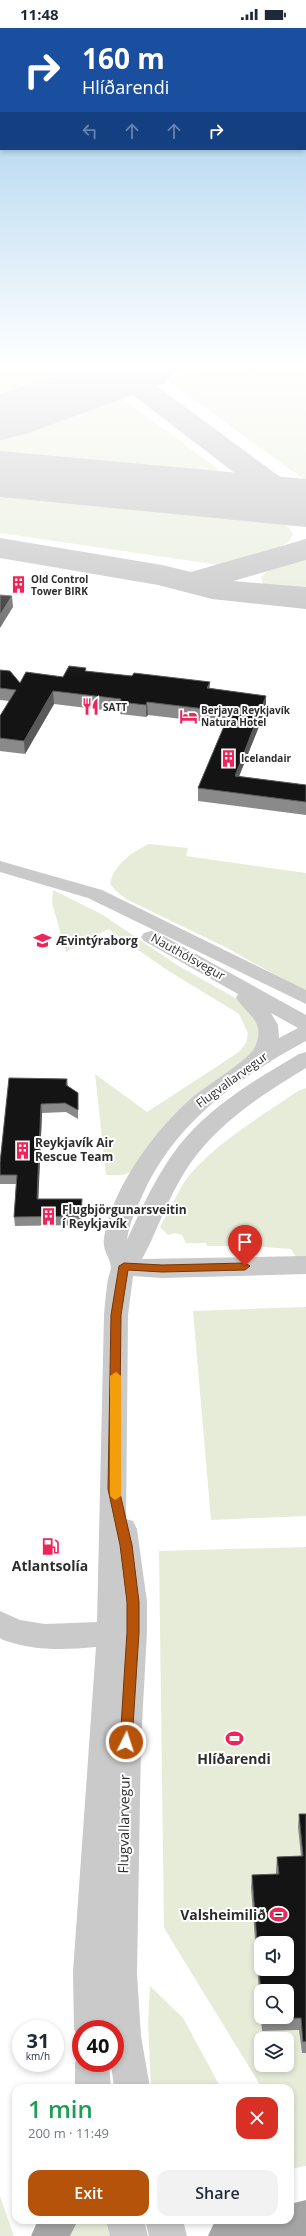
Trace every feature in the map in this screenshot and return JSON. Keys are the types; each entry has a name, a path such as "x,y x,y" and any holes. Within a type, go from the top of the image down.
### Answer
{"main road":[{"path":"294,2222 306,2219"},
{"path":"50,2236 57,2224"},
{"path":"227,2236 283,2224"}],"street":[{"name":"Nauthólsvegur","path":"0,866 95,894 306,998"},
{"name":"Nauthólsvegur","path":"72,888 91,903 306,1024"},
{"path":"224,977 259,1009 268,1021 269,1041 260,1058"},
{"name":"Flugvallarvegur","path":"124,1266 116,1249 117,1237 128,1200 146,1164 172,1130 207,1095 260,1058 306,1032"},
{"name":"Flugvallarvegur","path":"91,2020 90,1972 122,1632 133,1602 126,1545 114,1489 116,1315 124,1266 133,1254 145,1224 162,1191 197,1140 221,1116 248,1095 306,1059"},
{"path":"124,1266 162,1269 306,1265"},
{"path":"0,1624 21,1633 59,1637 122,1632"},
{"name":"Flugvallarvegur","path":"122,1632 126,1742 120,1974 124,2036 131,2084"},
{"path":"92,2072 93,2084"},
{"path":"127,2224 129,2236"},
{"path":"165,2224 168,2236"}],"green space":[{"path":"169,471 217,471 208,475"},
{"path":"292,471 306,471 306,481"},
{"path":"0,495 273,521 287,526 293,534 289,541 276,550 219,565 0,533"},
{"path":"306,559 306,589 263,584 261,577 269,570"},
{"path":"149,844 188,848 186,856 306,873 306,992 227,948 126,899 115,890 110,884 115,870 130,855"},
{"path":"53,890 103,915 177,965 237,999 260,1023 262,1043 133,1171 122,1175 106,1175 95,1074 147,1112 239,1052 246,1043 248,1033 239,1014 167,970 108,929 66,952 52,903"},
{"path":"306,1088 306,1256 296,1257 291,1249 250,1246 207,1246 206,1243 186,1243 182,1235 175,1233 168,1235 160,1227 183,1184 193,1171 236,1133 298,1091"},
{"path":"306,1307 306,1516 211,1520 193,1311"},
{"name":"Hlíðarendi","path":"306,1547 306,2166 294,2168 294,2084 260,2084 164,1928 159,1551"},
{"path":"150,1986 183,2018 219,2084 151,2084 148,2024"},
{"path":"0,2196 14,2236 0,2236"},
{"path":"69,2224 110,2224 113,2236 64,2236"}],"building":[{"path":"0,595 12,596 0,615"},
{"path":"69,666 86,668 85,671 132,676 134,673 210,682 207,688 266,696 235,776 306,785 306,802 198,788 230,712 147,702 146,705 120,702 121,699 53,691 24,741 0,738 0,716 16,690 0,688 0,670 10,671 20,683 26,672 63,677"},
{"name":"Reykjavík Air Rescue Team","path":"9,1078 67,1079 66,1085 78,1093 78,1110 65,1103 41,1104 37,1199 82,1199 81,1216 14,1217 17,1175 0,1175"},
{"name":"Valsheimilið","path":"299,1814 306,1814 306,2041 303,2042 301,2018 294,2018 294,1984 260,1984 260,1976 294,1976 294,1936 257,1936 252,1875 279,1874 277,1857 303,1856"}],"taxiway":[{"path":"252,471 288,496 306,501"},
{"path":"0,548 162,575 212,589 306,598"},
{"path":"204,578 306,549"}],"runway":[{"path":"0,474 306,503"}],"slow traffic":[{"path":"115,1496 116,1376"}],"place":[{"name":"Old Control Tower BIRK","path":"18,585"},
{"name":"SATT","path":"90,707"},
{"name":"Berjaya Reykjavík Natura Hotel","path":"188,716"},
{"name":"Icelandair","path":"228,758"},
{"name":"Ævintýraborg","path":"43,941"},
{"name":"Reykjavík Air Rescue Team","path":"22,1150"},
{"name":"Flugbjörgunarsveitin í Reykjavík","path":"49,1217"},
{"name":"Atlantsolía","path":"50,1546"},
{"name":"Hlíðarendi","path":"234,1739"},
{"name":"Valsheimilið","path":"279,1915"}],"route":[{"path":"126,1742 133,1632 133,1602 126,1545 114,1489 116,1315 124,1266 162,1269 245,1266"}]}
